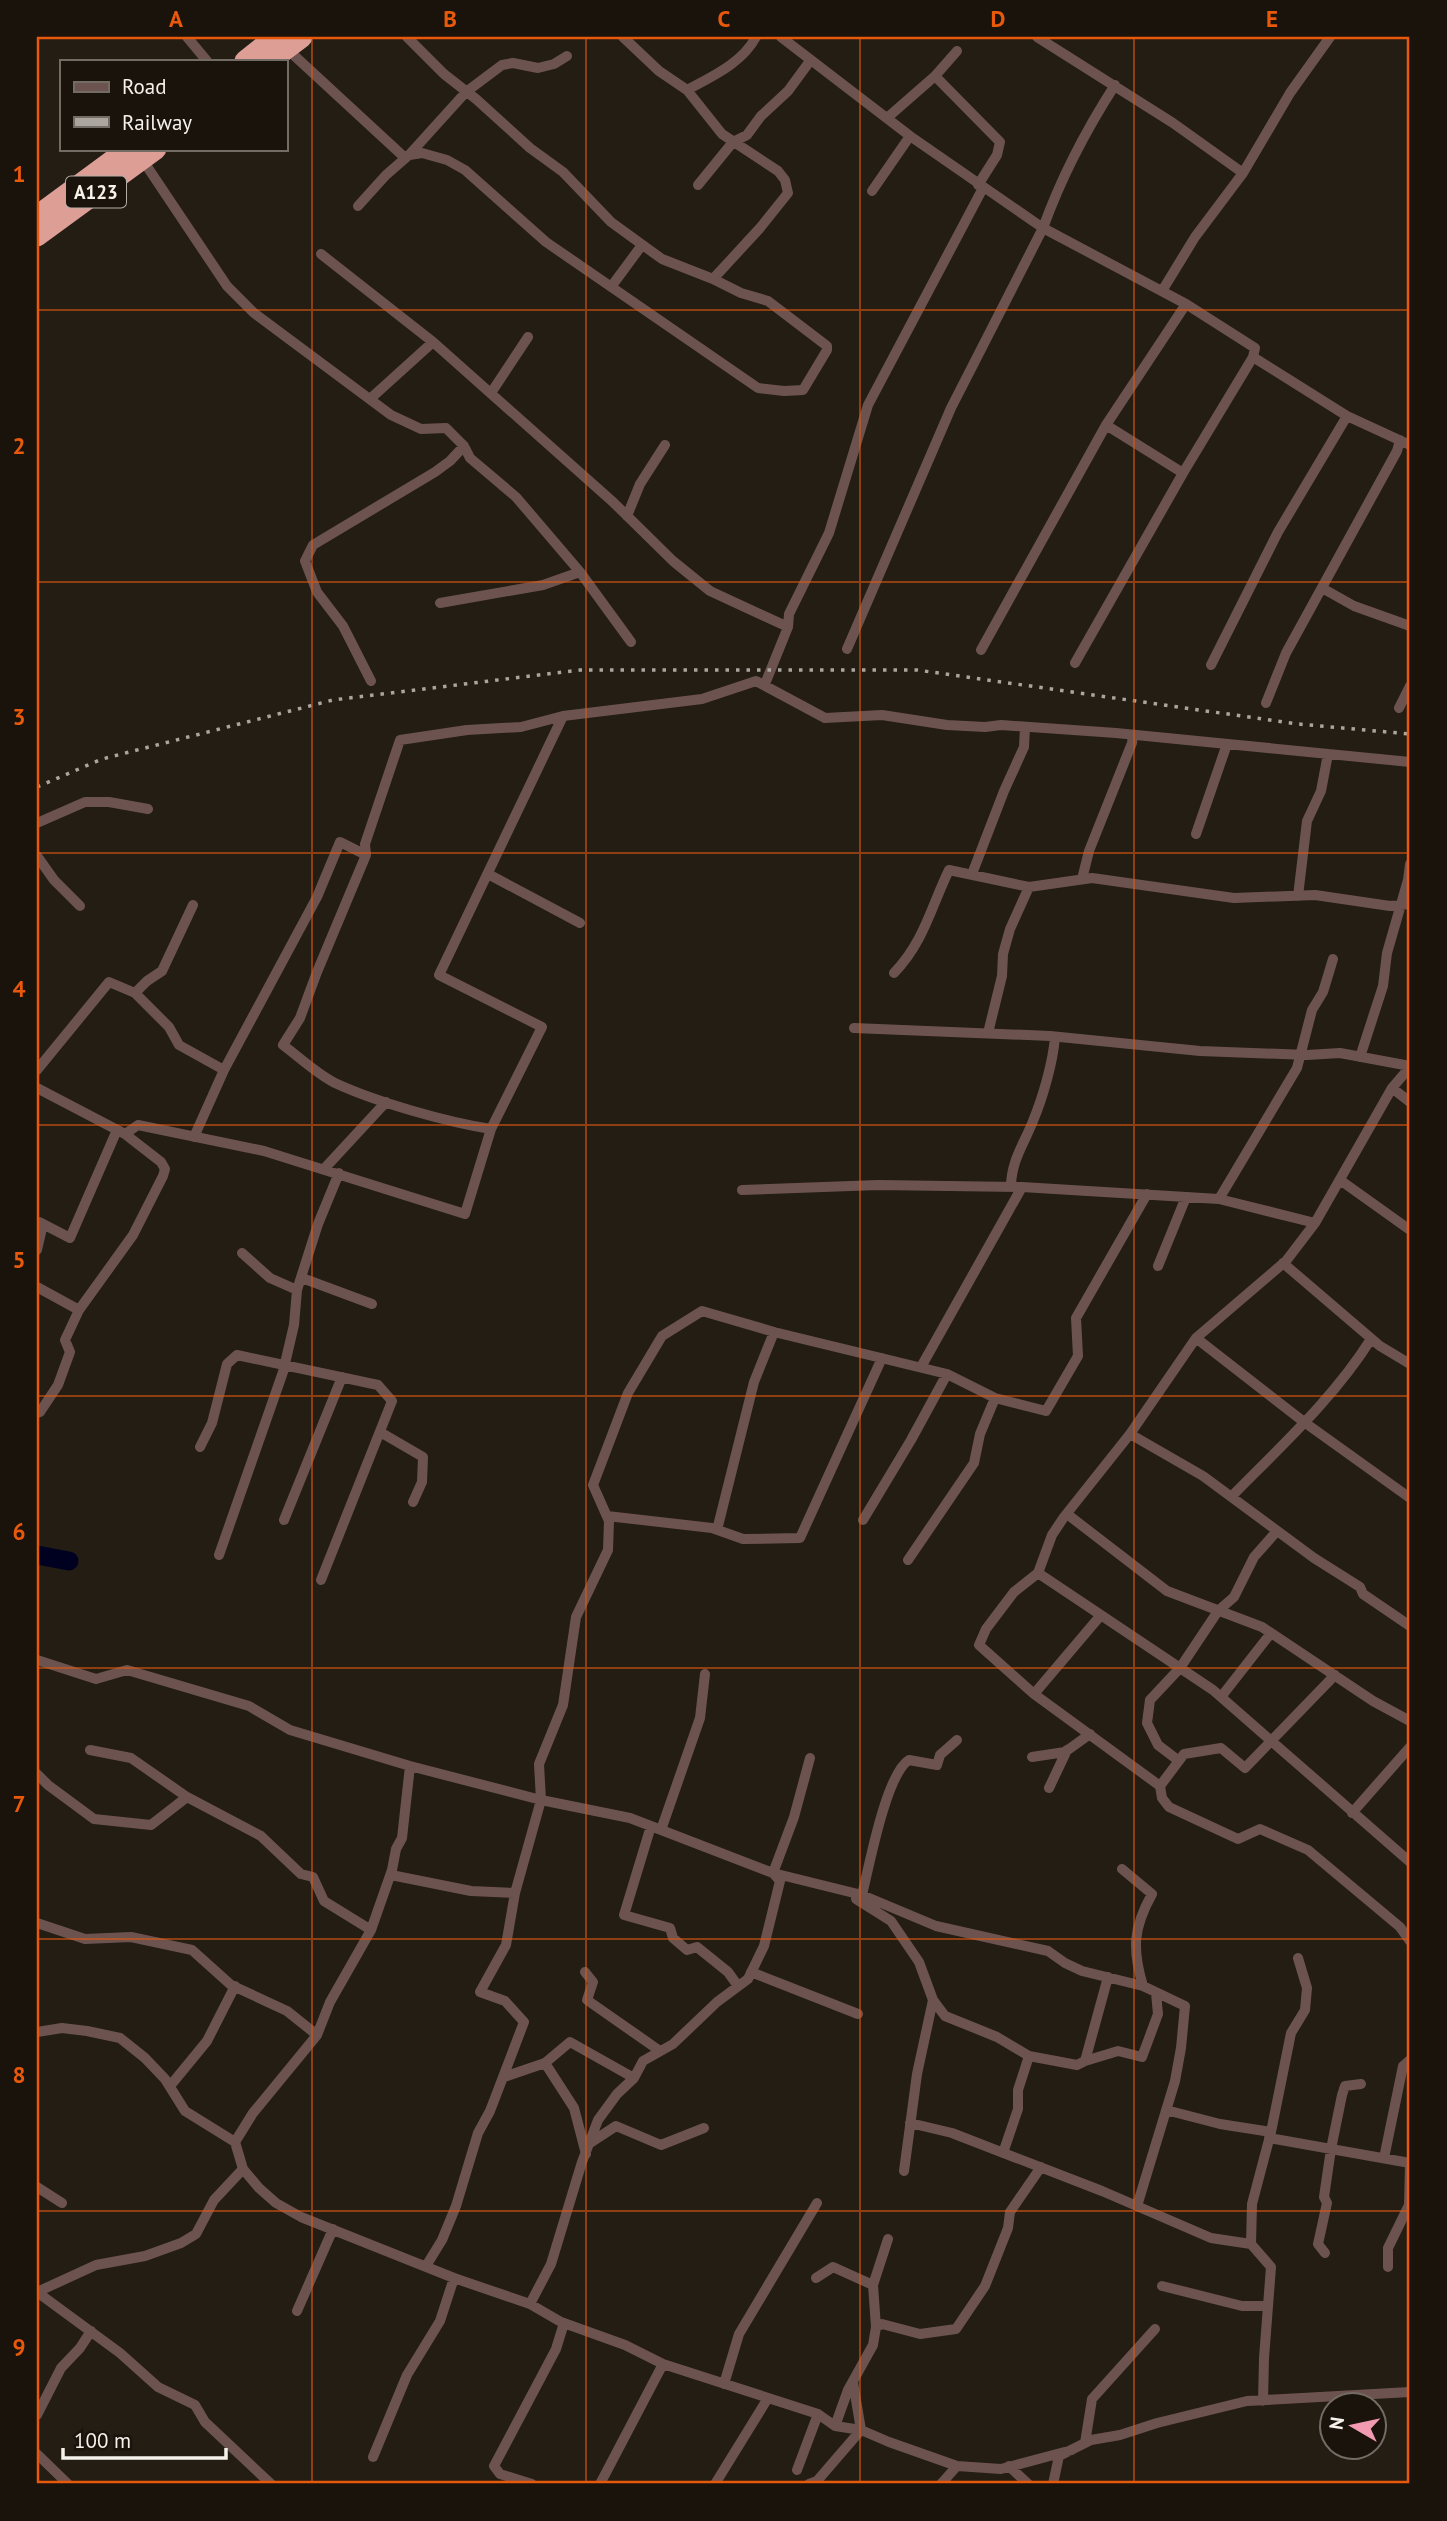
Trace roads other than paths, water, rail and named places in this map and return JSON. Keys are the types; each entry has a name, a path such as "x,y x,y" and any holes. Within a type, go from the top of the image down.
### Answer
{"highway":[{"path":"248,60 283,46"},
{"name":"A123","path":"37,216 142,152"},
{"name":"A123","path":"37,236 142,152"}],"street":[{"path":"187,37 206,60"},
{"path":"283,46 403,156 422,153 447,160 465,170 546,242 758,388 803,390 827,346 768,301 741,293 662,259 642,245 611,222 563,172 530,148 407,37"},
{"path":"623,37 659,71 687,90 722,134 779,171 785,180 788,193 760,228 712,279"},
{"path":"687,90 722,72 750,49 756,37"},
{"path":"781,37 980,187 1043,228 1186,304 1255,348 1253,357 1183,472 1075,663"},
{"path":"1037,37 1115,85 1243,173"},
{"path":"1162,291 1195,237 1243,173 1294,86 1331,37"},
{"path":"887,118 935,76 957,51"},
{"path":"358,206 466,92 502,65 513,63 538,68 554,64 567,56"},
{"path":"698,185 733,142 747,135 761,116 788,91 810,61"},
{"path":"765,684 788,627 789,614 830,533 868,405 997,155 1000,142 935,76"},
{"path":"847,649 951,408 1043,228 1094,117 1115,85"},
{"path":"872,191 910,136"},
{"path":"142,152 236,295 254,313 391,415 421,429 446,428 464,446 470,458 516,497 580,572 631,642"},
{"path":"611,287 642,245"},
{"path":"321,254 433,342 710,592 788,627"},
{"path":"981,650 1106,425 1186,304"},
{"path":"491,393 528,337"},
{"path":"370,400 433,342"},
{"path":"1253,357 1347,416 1405,443 1397,451 1286,653 1266,703"},
{"path":"1211,665 1278,532 1347,416"},
{"path":"1106,425 1183,472"},
{"path":"627,516 640,484 666,445"},
{"path":"371,681 343,626 317,592 305,561 313,545 435,472 464,446"},
{"path":"440,603 543,585 580,572"},
{"path":"1322,588 1354,606 1410,626"},
{"path":"491,1129 386,1102 334,1082 283,1045 300,1018 366,855 365,844 401,740 467,730 520,727 563,716 702,699 756,681 825,718 882,715 947,725 1025,727 1133,735 1410,762"},
{"path":"1399,708 1410,686"},
{"path":"37,1250 40,1223 70,1238 121,1132 138,1125 264,1151 465,1214 491,1129 542,1027 439,975 563,716"},
{"path":"972,874 1024,747 1025,727"},
{"path":"1082,879 1089,851 1133,735"},
{"path":"1196,834 1227,744"},
{"path":"1298,896 1307,821 1321,791 1328,754"},
{"path":"37,823 85,802 148,809"},
{"path":"194,1137 224,1070 317,897 340,842 366,855"},
{"path":"37,856 54,880 80,906"},
{"path":"1360,1057 1383,986 1387,953 1405,904 1410,864"},
{"path":"894,973 912,951 928,924 948,870 1029,887 1093,878 1234,898 1315,895 1390,906 1405,904"},
{"path":"488,874 580,923"},
{"path":"988,1033 1010,929 1029,887"},
{"path":"135,993 162,971 193,905"},
{"path":"1219,1199 1297,1068 1312,1010 1323,992 1333,959"},
{"path":"37,1070 109,982 135,993 169,1027 179,1045 224,1070"},
{"path":"854,1028 1055,1037 1200,1051 1300,1055 1340,1053 1410,1066 1392,1088 1315,1223 1283,1263 1196,1338 1130,1434 1052,1535 1038,1573 1014,1592 986,1629 979,1645 1034,1694 1160,1786 1162,1798 1169,1807 1238,1839 1259,1829 1308,1850 1400,1927 1410,1941"},
{"path":"921,1367 1016,1187 1011,1173 1017,1153 1033,1120 1054,1051 1055,1037"},
{"path":"37,1088 121,1132 164,1168 163,1176 133,1235 79,1310 65,1340 70,1352 58,1385 37,1413"},
{"path":"1392,1088 1410,1102"},
{"path":"324,1169 386,1102"},
{"path":"219,1555 285,1365 294,1325 297,1290 318,1224 339,1173"},
{"path":"1340,1180 1410,1230"},
{"path":"742,1190 878,1185 1016,1187 1147,1194 1219,1199 1315,1223"},
{"path":"426,2266 442,2240 451,2218 478,2133 524,2022 505,2001 480,1992 506,1945 515,1893 541,1800 539,1764 563,1706 576,1618 608,1550 609,1521 593,1485 628,1393 662,1336 702,1311 774,1332 947,1374 995,1398 1046,1411 1079,1356 1076,1318 1147,1194"},
{"path":"1158,1266 1186,1197"},
{"path":"242,1253 270,1279 297,1290"},
{"path":"1283,1263 1371,1339 1410,1364"},
{"path":"302,1278 372,1304"},
{"path":"37,1287 79,1310"},
{"path":"717,1530 754,1382 774,1332"},
{"path":"1196,1338 1304,1422 1410,1498"},
{"path":"1232,1496 1304,1422 1356,1363 1371,1339"},
{"path":"200,1447 212,1423 227,1364 237,1354 378,1385 392,1401 321,1580"},
{"path":"607,1516 717,1530 743,1539 800,1538 881,1358"},
{"path":"863,1520 947,1374"},
{"path":"284,1520 342,1377"},
{"path":"908,1560 974,1463 980,1434 995,1398"},
{"path":"380,1432 423,1457 422,1482 414,1502"},
{"path":"1130,1434 1203,1476 1314,1558 1360,1587 1363,1594 1410,1626"},
{"path":"1067,1514 1167,1591 1262,1627 1410,1721"},
{"path":"1179,1761 1158,1745 1147,1724 1150,1700 1180,1668 1218,1611 1234,1597 1254,1557 1277,1531"},
{"path":"1038,1573 1221,1697 1410,1862"},
{"path":"1034,1694 1101,1615"},
{"path":"1221,1697 1271,1633"},
{"path":"37,1660 96,1679 127,1670 249,1706 290,1730 410,1766 541,1800 630,1818 774,1873 862,1895 936,1926 1048,1951 1065,1963 1082,1970 1143,1986 1185,2006 1181,2048 1166,2110 1137,2206"},
{"path":"705,1674 699,1718 624,1915 670,1928 673,1938 687,1950 697,1947 728,1972 738,1986"},
{"path":"1160,1786 1184,1754 1221,1748 1245,1768 1335,1675"},
{"path":"1032,1757 1067,1750 1090,1734"},
{"path":"862,1895 883,1809 901,1765 909,1760 937,1765 940,1755 957,1740"},
{"path":"1352,1813 1410,1747"},
{"path":"90,1750 131,1758 187,1797 261,1836 301,1874 313,1877 324,1901 371,1930"},
{"path":"1049,1788 1067,1750"},
{"path":"774,1873 794,1817 810,1758"},
{"path":"235,2142 253,2113 317,2035 330,2001 360,1954 391,1875 396,1849 402,1838 410,1766"},
{"path":"37,1774 94,1819 151,1825 187,1797"},
{"path":"1122,1869 1152,1894 1141,1913 1134,1956 1143,1986"},
{"path":"530,2304 551,2264 598,2120 617,2094 634,2078 643,2061 673,2044 717,2003 748,1979 764,1946 780,1881 774,1873"},
{"path":"391,1875 471,1891 515,1893"},
{"path":"843,1891 891,1921 919,1962 933,2000 945,2016 996,2037 1029,2056 1077,2065 1118,2051 1142,2057 1158,2014 1156,1993"},
{"path":"37,1923 85,1939 131,1937 192,1950 234,1986 287,2011 317,2035"},
{"path":"1251,2244 1252,2204 1292,2033 1305,2010 1307,1988 1298,1958"},
{"path":"585,1972 593,1982 587,2000 660,2051"},
{"path":"751,1972 858,2014"},
{"path":"1085,2061 1108,1977"},
{"path":"170,2086 207,2041 234,1986"},
{"path":"904,2171 917,2074 933,2000"},
{"path":"37,2032 62,2028 120,2038 145,2058 170,2086 185,2111 235,2142 243,2169 276,2203 301,2217 454,2278 530,2304 564,2323 625,2345 663,2364 818,2414 835,2426 861,2430 957,2466 1001,2469 1072,2450"},
{"path":"503,2077 545,2063 570,2042 634,2078"},
{"path":"1003,2153 1018,2109 1018,2090 1029,2056"},
{"path":"1384,2158 1403,2066 1410,2060"},
{"path":"545,2063 574,2108 588,2148"},
{"path":"1325,2253 1318,2244 1326,2203 1324,2197 1331,2149 1345,2086 1361,2084"},
{"path":"1166,2110 1331,2149 1409,2161 1409,2205 1388,2248 1388,2267"},
{"path":"910,2123 951,2133 1041,2167 1211,2238 1251,2244 1271,2267 1263,2401"},
{"path":"588,2148 616,2126 661,2145 704,2128"},
{"path":"876,2327 882,2324 920,2334 956,2329 985,2286 1008,2228 1010,2212 1041,2167"},
{"path":"37,2292 96,2265 145,2256 181,2243 196,2234 214,2200 243,2169"},
{"path":"37,2187 62,2203"},
{"path":"723,2384 738,2334 817,2203"},
{"path":"296,2311 333,2229"},
{"path":"835,2426 853,2382 873,2345 876,2327 873,2285 888,2239"},
{"path":"816,2278 833,2267 873,2285"},
{"path":"373,2457 407,2375 440,2322 454,2278"},
{"path":"1162,2286 1242,2306 1268,2306"},
{"path":"37,2292 92,2331 158,2388 195,2405 205,2422 271,2484"},
{"path":"532,2484 500,2474 494,2466 556,2349 564,2323"},
{"path":"1085,2443 1092,2399 1155,2329"},
{"path":"37,2415 61,2368 92,2331"},
{"path":"600,2484 663,2364"},
{"path":"853,2382 861,2430"},
{"path":"1053,2484 1059,2456 1085,2443 1247,2401 1410,2392"},
{"path":"715,2484 768,2398"},
{"path":"797,2470 818,2414"},
{"path":"809,2484 817,2481 861,2430"},
{"path":"37,2454 68,2484"},
{"path":"941,2484 957,2466"},
{"path":"1009,2466 1028,2484"}],"waterway":[{"path":"37,1555 69,1561"}],"railway":[{"path":"37,787 102,759 333,700 580,670 917,670 1298,724 1410,734"}]}
